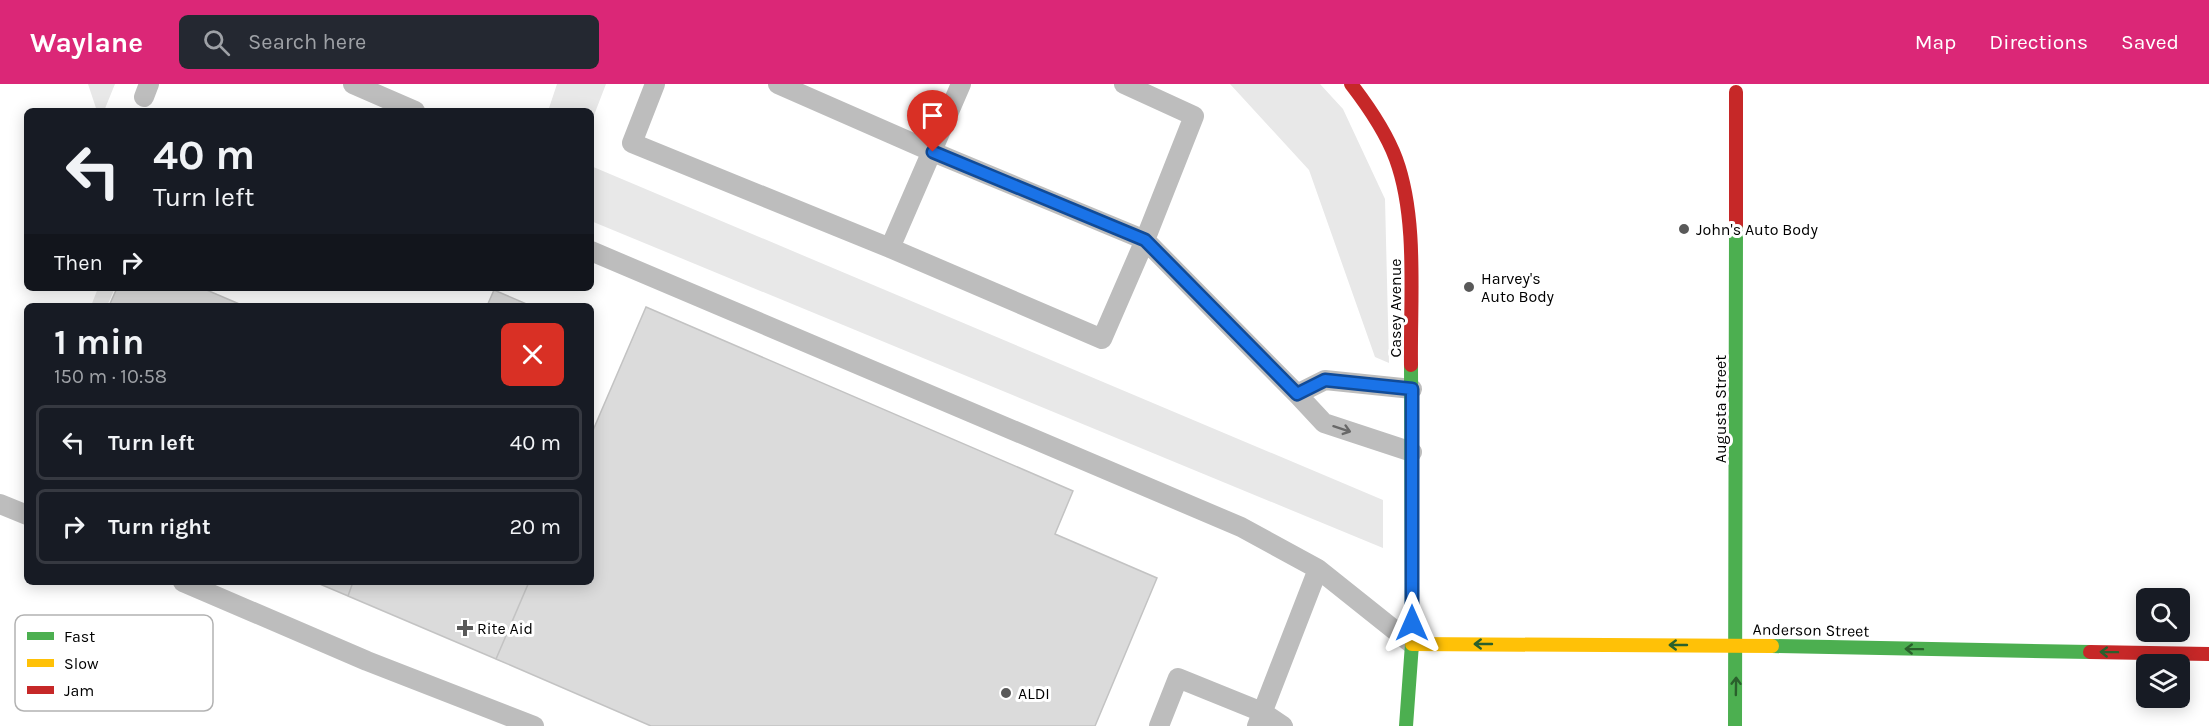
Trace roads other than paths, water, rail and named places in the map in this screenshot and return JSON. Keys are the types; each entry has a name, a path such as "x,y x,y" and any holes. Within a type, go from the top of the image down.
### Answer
{"street":[{"name":"Casey Avenue","path":"1351,84 1369,108 1396,158 1410,213 1412,644 1407,726"},
{"name":"Augusta Street","path":"1735,726 1737,92"},
{"name":"Anderson Street","path":"1412,644 1737,645 2209,654"}],"lane":[{"path":"353,84 408,108"},
{"path":"655,84 632,143 890,248 1102,339 1145,240 1194,116 1124,84"},
{"path":"778,84 933,152 1145,240 1324,423 1412,452"},
{"path":"890,248 961,84"},
{"path":"594,252 1241,527 1318,569 1412,644"},
{"path":"1297,394 1325,380 1412,389"},
{"path":"0,504 24,514"},
{"path":"1259,719 1318,569"},
{"path":"190,585 367,661 534,726"},
{"path":"1159,726 1178,678 1259,719 1284,726"}],"place":[{"name":"John's Auto Body","path":"1684,229"},
{"name":"Harvey's Auto Body","path":"1469,287"},
{"name":"Rite Aid","path":"465,628"},
{"name":"ALDI","path":"1006,693"}]}
